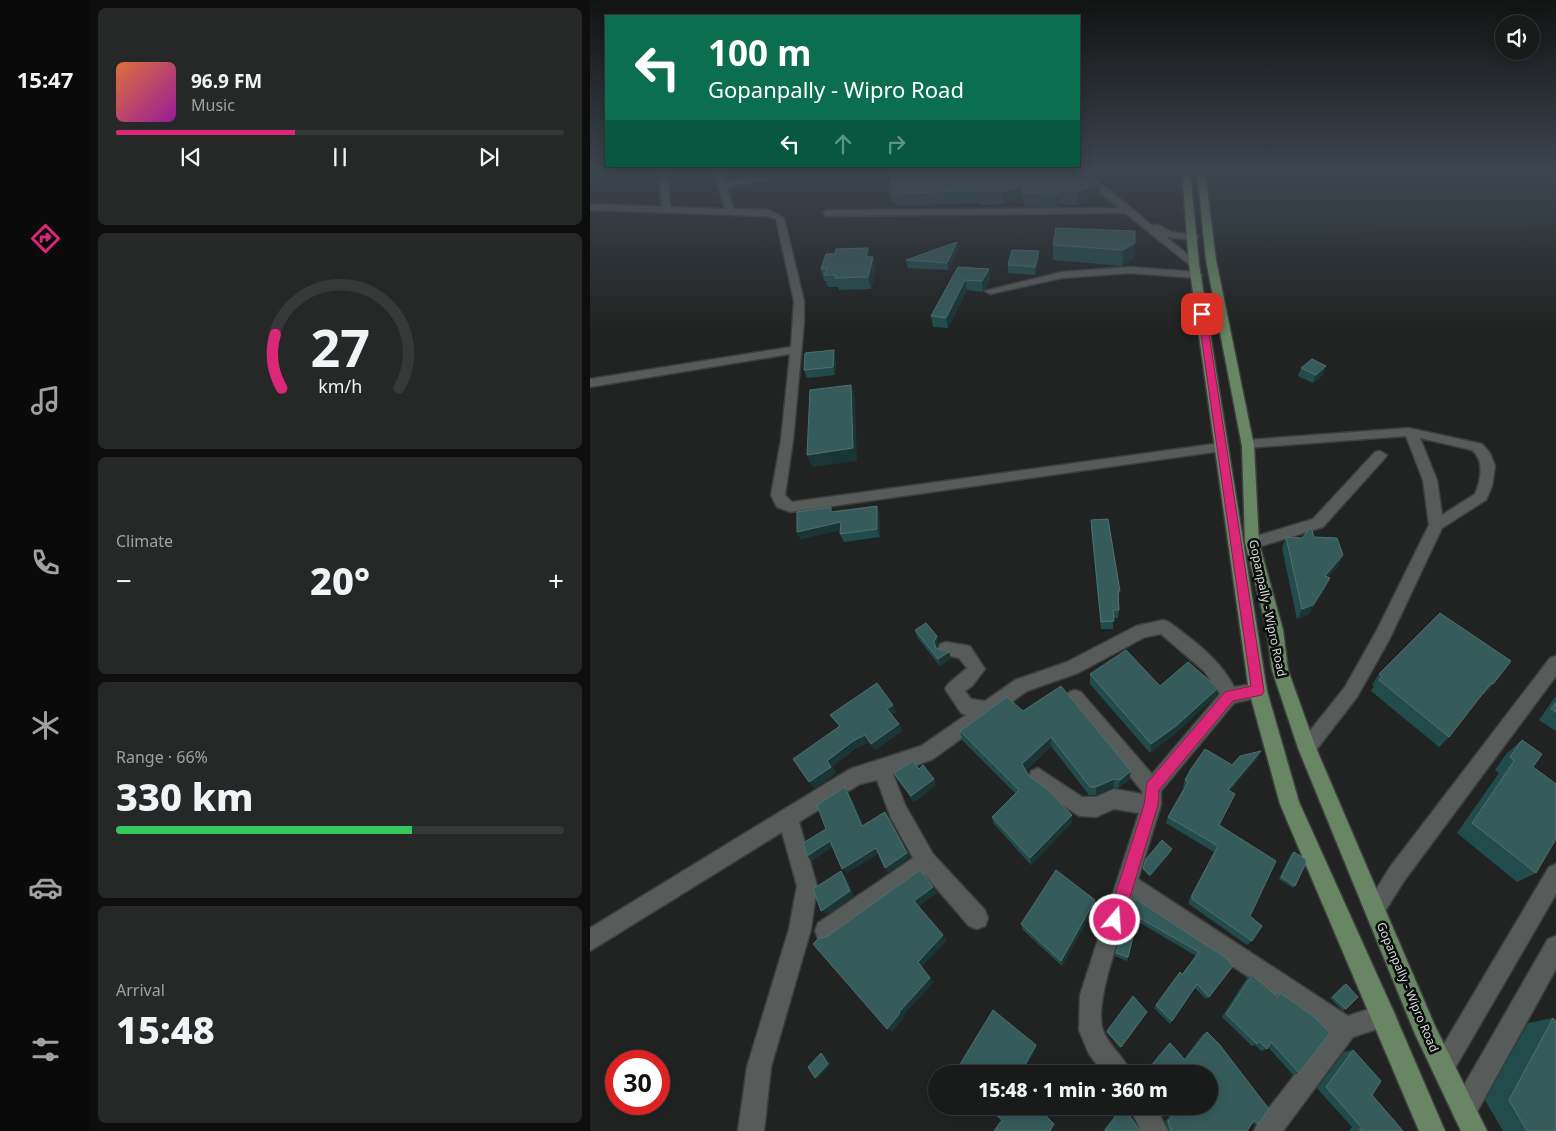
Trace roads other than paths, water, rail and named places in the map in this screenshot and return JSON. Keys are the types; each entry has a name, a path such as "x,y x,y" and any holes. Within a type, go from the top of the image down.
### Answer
{"main road":[{"name":"Gopanpally - Wipro Road","path":"1192,224 1195,270 1258,691 1290,804 1384,1016 1432,1131"},
{"name":"Gopanpally - Wipro Road","path":"1207,224 1211,260 1247,444 1252,543 1275,630 1280,670 1307,748 1443,1067 1469,1121"}],"street":[{"path":"781,224 799,301 799,322 787,440 778,495 782,503 790,507 1221,447"},
{"path":"1143,224 1195,270"},
{"path":"1153,224 1162,231 1176,236 1194,237"},
{"path":"990,291 1062,275 1130,270 1195,270"},
{"path":"590,383 795,350"},
{"path":"1409,432 1415,440 1430,480 1436,525"},
{"path":"1247,444 1409,432 1466,443 1476,447 1484,453 1488,466 1481,497 1436,525 1383,635 1350,692 1307,748"},
{"path":"1252,543 1318,523 1380,455"},
{"path":"590,940 857,775 882,769 927,753 1021,685 1072,668 1142,631 1163,627 1194,651 1223,680 1229,696"},
{"path":"946,649 964,650 977,669 966,681 954,689 967,707 980,707 989,710"},
{"path":"1375,909 1397,874 1556,663"},
{"path":"1113,1065 1093,1039 1088,1019 1091,995 1151,796 1229,696 1258,691"},
{"path":"1075,698 1151,796"},
{"path":"882,769 898,811 926,861 977,918"},
{"path":"1038,777 1079,806 1096,807 1114,799 1151,796"},
{"path":"752,1131 759,1067 800,929 807,886 788,817"},
{"path":"826,931 926,861"},
{"path":"1443,1067 1556,874"},
{"path":"1126,883 1346,1028"},
{"path":"1469,1121 1556,948"},
{"path":"1267,1131 1346,1028 1384,1016"},
{"path":"1145,1115 1155,1131"}]}
